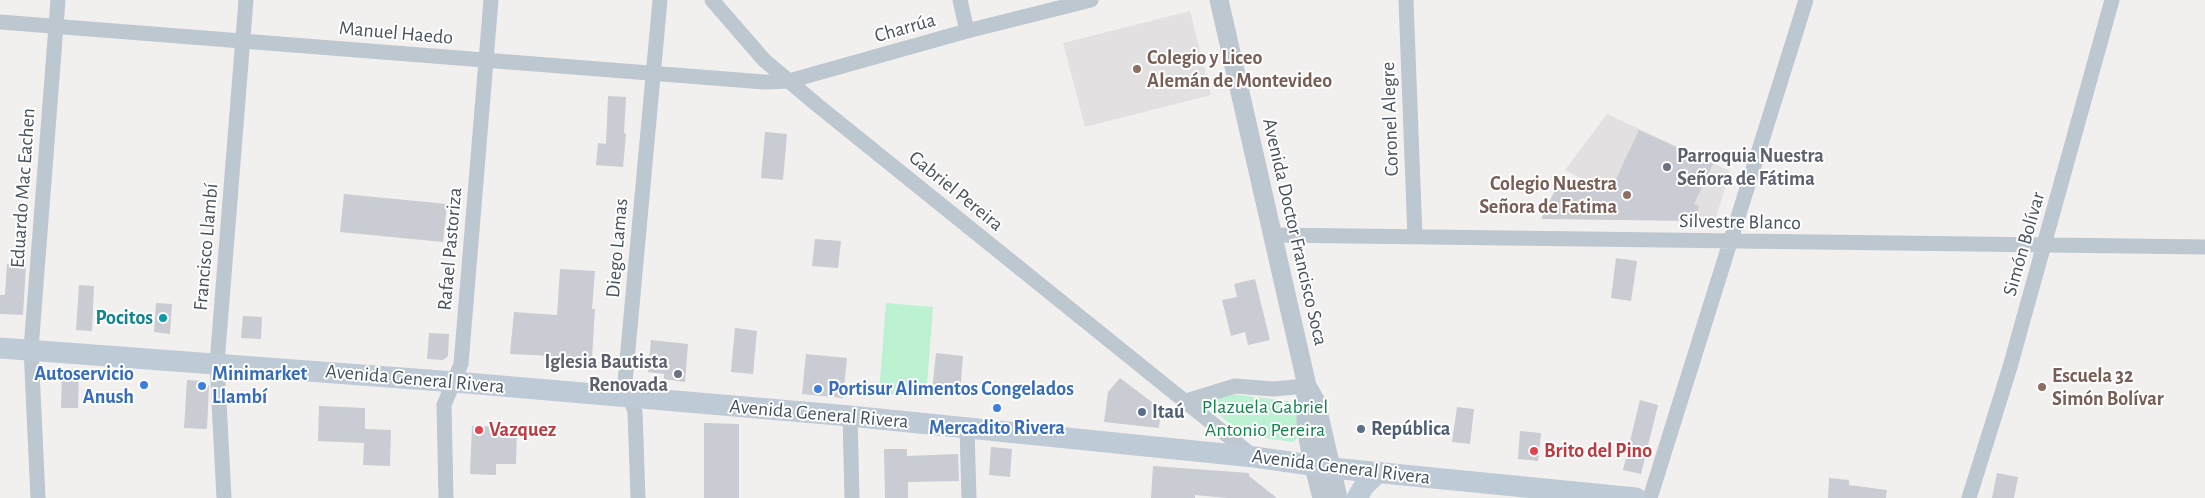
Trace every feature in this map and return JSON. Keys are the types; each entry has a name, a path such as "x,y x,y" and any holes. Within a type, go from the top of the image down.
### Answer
{"main road":[{"name":"Avenida General Rivera","path":"0,348 455,382 632,399 850,416 1254,456 1323,466 1636,498"},
{"path":"1357,498 1364,486 1378,472"}],"street":[{"name":"Eduardo Mac Eachen","path":"38,498 31,349 58,0"},
{"name":"Francisco Llambí","path":"224,498 217,364 246,0"},
{"name":"Rafael Pastoriza","path":"446,498 444,405 461,364 491,0"},
{"name":"Diego Lamas","path":"638,498 636,412 625,382 660,0"},
{"name":"Gabriel Pereira","path":"712,0 764,60 1254,456"},
{"path":"960,0 967,31"},
{"name":"Charrúa","path":"789,81 967,31 1091,0"},
{"name":"Avenida Doctor Francisco Soca","path":"1219,0 1307,386 1316,402 1323,466 1322,498"},
{"name":"Coronel Alegre","path":"1406,0 1415,237"},
{"path":"1650,498 1806,0"},
{"name":"Simón Bolívar","path":"1969,498 2045,244 2112,0"},
{"name":"Manuel Haedo","path":"0,22 242,40 652,75 764,82 789,81"},
{"name":"Silvestre Blanco","path":"1274,235 1729,242 2045,244 2205,248"},
{"path":"1186,402 1235,386 1273,388 1307,386"},
{"path":"850,416 852,498"},
{"path":"967,428 969,498"},
{"name":"Avenida Doctor Francisco Soca","path":"1323,466 1338,498"}],"shaded area":[{"name":"Colegio y Liceo Alemán de Montevideo","path":"1190,11 1211,95 1085,127 1063,43"},
{"path":"1607,114 1730,171 1715,221 1576,219 1582,179 1565,170"}],"green space":[{"path":"886,303 933,307 926,397 879,393"},
{"name":"Plazuela Gabriel Antonio Pereira","path":"1230,394 1288,401 1294,408 1300,435 1293,442 1243,435 1210,407 1220,397"}],"building":[{"path":"608,96 626,97 624,133 626,134 623,167 596,165 598,143 606,144"},
{"path":"1639,130 1713,164 1694,204 1699,206 1695,221 1541,219 1558,184 1582,184 1582,179 1616,179"},
{"path":"765,132 787,134 783,180 761,178"},
{"path":"344,194 447,204 443,242 340,232"},
{"path":"815,239 841,241 838,268 812,266"},
{"path":"1616,258 1637,261 1631,301 1611,298"},
{"path":"7,264 26,266 23,315 0,314 0,295 5,295"},
{"path":"560,269 595,271 592,309 595,309 592,358 510,354 514,312 557,315"},
{"path":"1255,279 1270,340 1248,345 1245,332 1231,336 1222,300 1237,297 1234,284"},
{"path":"79,285 94,286 92,331 76,330"},
{"name":"Pocitos","path":"156,303 172,304 170,334 154,332"},
{"path":"243,316 262,317 261,339 241,338"},
{"path":"735,328 757,331 753,374 731,372"},
{"path":"429,333 449,334 448,356 443,360 427,359"},
{"path":"651,340 688,344 685,382 664,379 664,374 648,372"},
{"path":"936,353 963,356 960,393 932,391"},
{"path":"806,354 847,358 843,398 802,394"},
{"path":"62,369 79,370 78,408 61,408"},
{"path":"1120,378 1161,409 1159,428 1104,422 1108,392"},
{"path":"187,380 205,381 209,386 207,429 184,428"},
{"path":"1640,400 1658,405 1641,474 1623,470"},
{"path":"319,406 365,408 365,429 391,430 390,466 363,465 364,443 318,441"},
{"path":"1457,407 1474,409 1470,444 1452,442"},
{"path":"704,423 739,424 739,498 704,498"},
{"path":"472,426 517,427 516,464 496,464 496,475 470,474"},
{"path":"1520,431 1541,433 1538,461 1518,459"},
{"path":"991,447 1012,449 1010,477 989,475"},
{"path":"884,449 907,449 907,456 958,454 959,481 908,482 908,498 885,498"},
{"path":"1153,466 1249,473 1249,476 1277,498 1227,498 1195,495 1195,498 1151,498"},
{"path":"1997,473 2018,477 2014,498 1992,498"},
{"path":"1829,478 1849,480 1849,485 1887,490 1886,498 1828,498"}],"place":[{"name":"Colegio y Liceo Alemán de Montevideo","path":"1137,69"},
{"name":"Parroquia Nuestra Señora de Fátima","path":"1667,167"},
{"name":"Colegio Nuestra Señora de Fatima","path":"1627,195"},
{"name":"Pocitos","path":"163,318"},
{"name":"Iglesia Bautista Renovada","path":"678,374"},
{"name":"Autoservicio Anush","path":"144,385"},
{"name":"Minimarket Llambí","path":"202,386"},
{"name":"Escuela 32 Simón Bolívar","path":"2042,387"},
{"name":"Portisur Alimentos Congelados","path":"818,389"},
{"name":"Mercadito Rivera","path":"997,408"},
{"name":"Itaú","path":"1142,412"},
{"name":"República","path":"1361,429"},
{"name":"Vazquez","path":"479,430"},
{"name":"Brito del Pino","path":"1534,451"}]}
